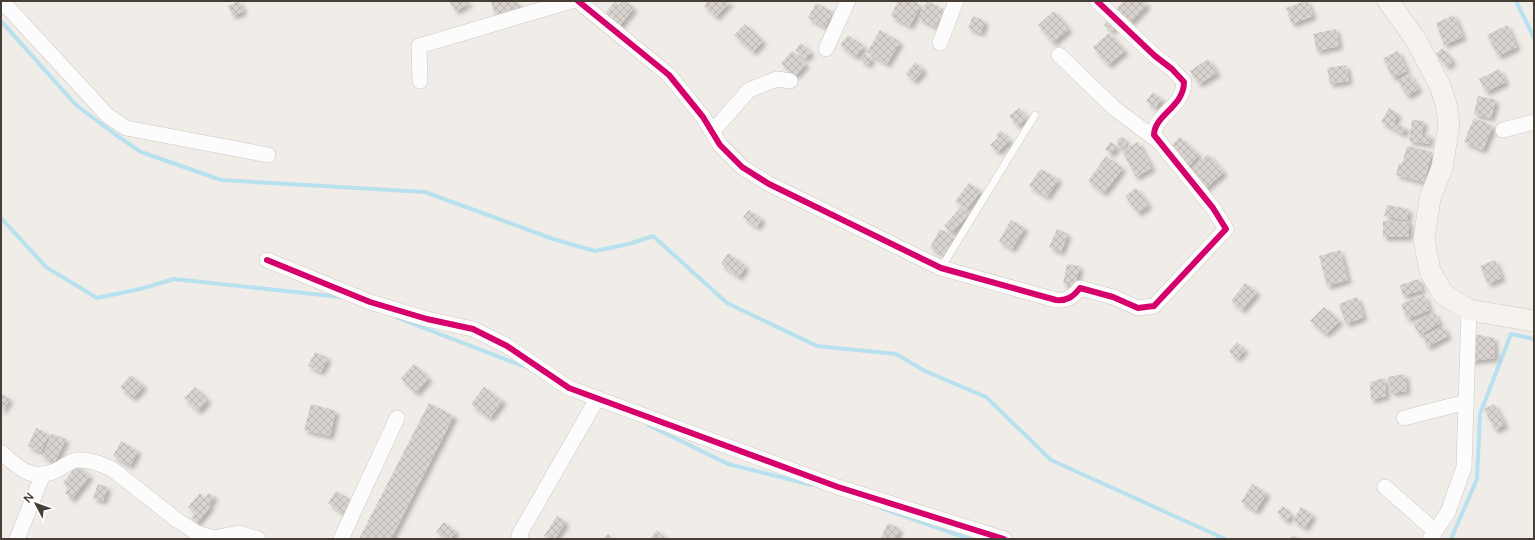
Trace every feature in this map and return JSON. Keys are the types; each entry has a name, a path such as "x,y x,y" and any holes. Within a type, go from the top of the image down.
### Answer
{"main road":[{"path":"1388,1 1416,40 1440,86 1446,104 1449,124 1442,168 1430,198 1424,240 1430,271 1443,294 1469,310 1534,321"}],"street":[{"path":"2,1 108,116 126,128 268,155"},
{"path":"420,81 419,46 570,1"},
{"path":"578,1 669,75 720,145 742,167 769,184 941,268 1056,300 1064,301 1074,296 1080,288 1112,297 1138,308 1154,306 1226,229 1213,208 1154,135 1156,126 1182,95 1184,82 1172,69 1154,56 1097,1"},
{"path":"826,50 848,1"},
{"path":"940,42 956,1"},
{"path":"1059,55 1114,108 1158,141"},
{"path":"712,132 749,90 777,79 790,82"},
{"path":"1503,130 1534,122"},
{"path":"267,260 370,302 427,319 474,329 507,346 569,388 838,487 1004,539"},
{"path":"1385,487 1433,535 1448,512 1464,467 1469,310"},
{"path":"521,539 519,535 597,398"},
{"path":"1404,418 1466,402"},
{"path":"341,539 397,418"},
{"path":"1,452 18,468 30,473 43,474 75,460 88,461 104,465 112,469 177,520 197,533 213,538 239,533 258,539"},
{"path":"17,539 43,474"}],"lane":[{"path":"941,268 1035,115"}],"building":[{"path":"239,1 244,11 233,16 228,6"},
{"path":"449,1 468,1 469,3 456,11"},
{"path":"491,1 517,1 518,8 495,15"},
{"path":"615,1 619,5 622,1 625,1 634,8 618,28 603,16"},
{"path":"708,1 731,1 716,17 704,6"},
{"path":"898,1 913,1 921,5 910,26 891,16"},
{"path":"927,1 945,10 936,27 918,18"},
{"path":"1124,1 1144,1 1147,5 1130,23 1116,9"},
{"path":"1307,1 1313,16 1292,24 1286,8"},
{"path":"816,3 834,12 825,27 808,18"},
{"path":"1054,11 1069,29 1053,43 1038,25"},
{"path":"1454,15 1463,37 1444,45 1436,23"},
{"path":"973,16 985,21 981,33 968,28"},
{"path":"1108,20 1116,26 1112,31 1104,25"},
{"path":"745,24 763,41 753,52 734,35"},
{"path":"1507,25 1517,47 1498,56 1487,35"},
{"path":"1336,29 1339,46 1317,51 1313,34"},
{"path":"880,30 900,42 887,64 867,52"},
{"path":"1109,33 1125,51 1108,65 1093,47"},
{"path":"848,35 864,46 856,57 840,45"},
{"path":"801,43 811,52 805,59 795,50"},
{"path":"1442,48 1453,61 1447,67 1436,54"},
{"path":"792,51 806,64 795,76 781,63"},
{"path":"1398,51 1407,71 1393,78 1383,58"},
{"path":"864,54 872,58 868,65 860,60"},
{"path":"1208,59 1217,73 1199,84 1190,71"},
{"path":"915,62 924,70 914,81 906,74"},
{"path":"1346,65 1349,81 1330,84 1327,68"},
{"path":"1499,69 1506,82 1486,92 1479,79"},
{"path":"1409,74 1419,89 1407,96 1398,81"},
{"path":"1153,92 1162,99 1155,108 1146,101"},
{"path":"1478,96 1496,100 1491,118 1474,114"},
{"path":"1019,108 1028,118 1018,126 1009,116"},
{"path":"1389,108 1398,114 1394,122 1407,129 1403,134 1381,122"},
{"path":"1474,118 1493,126 1483,150 1464,142"},
{"path":"1412,120 1424,121 1422,134 1430,135 1429,144 1409,141"},
{"path":"1000,130 1010,140 998,152 990,145 998,138 996,136"},
{"path":"1124,137 1126,146 1119,148 1117,139"},
{"path":"1180,137 1199,155 1186,169 1167,150"},
{"path":"1111,142 1117,147 1111,154 1105,149"},
{"path":"1138,142 1152,168 1136,177 1122,150"},
{"path":"1407,146 1432,152 1424,182 1396,175 1399,163 1402,164"},
{"path":"1208,154 1224,172 1204,190 1188,172"},
{"path":"1106,156 1123,168 1104,193 1088,181"},
{"path":"1040,169 1059,179 1047,197 1029,186"},
{"path":"969,183 981,191 966,210 955,201"},
{"path":"1136,188 1149,205 1138,213 1125,196"},
{"path":"1387,205 1409,209 1407,220 1384,216"},
{"path":"960,208 968,215 952,233 944,226"},
{"path":"749,210 762,219 757,227 743,217"},
{"path":"1011,220 1025,228 1012,249 999,241"},
{"path":"1383,221 1409,221 1409,237 1383,237"},
{"path":"940,229 954,237 944,255 930,248"},
{"path":"1057,229 1068,234 1061,252 1049,247"},
{"path":"1340,250 1348,280 1327,286 1319,256"},
{"path":"728,253 746,266 739,277 721,264"},
{"path":"1495,260 1502,278 1488,284 1480,266"},
{"path":"1067,264 1080,266 1075,286 1063,284"},
{"path":"1419,279 1422,290 1403,296 1400,285"},
{"path":"1245,283 1257,292 1242,310 1231,301"},
{"path":"1424,295 1430,310 1407,319 1401,304"},
{"path":"1357,297 1364,317 1346,324 1339,304"},
{"path":"1324,307 1340,321 1326,334 1310,321"},
{"path":"1434,312 1440,323 1420,335 1413,324"},
{"path":"1443,326 1448,336 1427,347 1423,336"},
{"path":"1474,334 1494,338 1495,358 1470,361"},
{"path":"1237,342 1245,350 1237,359 1229,351"},
{"path":"315,352 328,358 321,372 308,366"},
{"path":"414,364 429,378 416,393 401,378"},
{"path":"1405,374 1407,391 1391,393 1388,377"},
{"path":"131,375 144,386 133,398 120,387"},
{"path":"1385,378 1386,396 1371,400 1370,382"},
{"path":"195,387 208,400 198,411 184,398"},
{"path":"484,387 503,401 490,418 471,404"},
{"path":"1,394 10,399 1,412"},
{"path":"429,403 454,416 391,539 359,539"},
{"path":"311,404 336,411 330,436 304,430"},
{"path":"1494,404 1505,425 1495,430 1484,409"},
{"path":"36,428 49,434 41,452 28,446"},
{"path":"52,434 66,439 55,462 42,456"},
{"path":"121,441 138,451 130,466 113,456"},
{"path":"77,465 90,476 72,499 65,493 69,488 63,483"},
{"path":"98,484 108,487 103,501 93,498"},
{"path":"1252,484 1267,493 1256,511 1241,502"},
{"path":"336,491 351,500 343,513 328,503"},
{"path":"200,493 205,498 209,493 215,497 209,504 211,506 197,523 191,518 195,513 188,507"},
{"path":"1283,506 1292,515 1286,521 1277,512"},
{"path":"1301,507 1313,515 1305,528 1293,520"},
{"path":"557,516 566,522 555,539 549,539 544,536"},
{"path":"444,522 456,532 450,539 446,539 436,532"},
{"path":"888,523 900,529 895,539 881,538"},
{"path":"657,530 667,539 650,539"},
{"path":"608,534 614,539 603,539"},
{"path":"1292,535 1300,539 1290,539"}],"waterway":[{"path":"1516,1 1534,38"},
{"path":"1,21 76,105 141,152 221,180 425,192 553,239 595,251 629,244 653,236 727,303 817,346 896,354 925,371 986,397 1051,460 1225,539"},
{"path":"1,218 46,267 97,298 140,289 174,279 341,297"},
{"path":"398,318 528,368"},
{"path":"1451,539 1477,479 1480,414 1511,334 1534,339"},
{"path":"648,425 728,464 812,485"},
{"path":"881,508 969,539"}],"cycle path":[{"path":"578,1 669,75 703,117 720,145 742,167 769,184 941,268 1056,300 1070,298 1080,288 1113,297 1138,308 1154,306 1226,229 1213,208 1154,135 1155,128 1163,116 1175,104 1183,91 1184,82 1172,69 1155,56 1097,1"},
{"path":"267,260 370,302 427,319 473,329 507,346 569,388 838,487 1004,539"}]}
